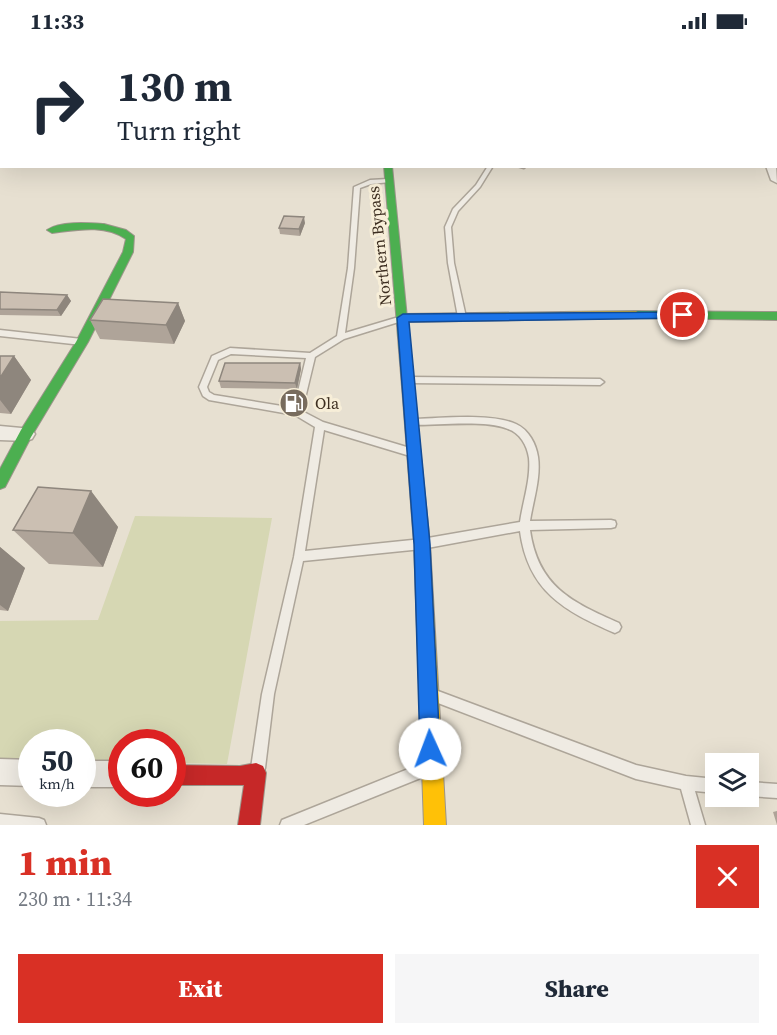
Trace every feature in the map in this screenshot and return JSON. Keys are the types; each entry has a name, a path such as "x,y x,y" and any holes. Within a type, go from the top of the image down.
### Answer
{"street":[{"name":"Northern Bypass","path":"388,168 409,380 422,544 435,825"},
{"path":"0,483 26,434 82,342 128,252 131,238 127,232 115,228 52,230"},
{"path":"403,318 777,316"},
{"path":"0,434 26,434"},
{"path":"0,772 18,773"},
{"path":"186,775 240,776 256,773 249,825"}],"lane":[{"path":"462,317 451,263 448,227 456,210 478,186 490,168"},
{"path":"341,337 351,268 357,187 370,182 388,181"},
{"path":"403,318 341,337 311,356 230,351 215,358 203,387 212,398 297,412 320,425 414,453"},
{"path":"0,333 82,342"},
{"path":"297,412 311,356"},
{"path":"409,380 600,382"},
{"path":"411,422 486,423 512,426 524,434 531,445 534,459 525,526 531,556 543,580 567,603 615,627"},
{"path":"256,773 268,694 299,558 320,425"},
{"path":"299,558 422,544 525,526 611,524"},
{"path":"428,693 636,772 705,785"},
{"path":"287,825 431,767"},
{"path":"686,783 698,825"},
{"path":"759,790 777,791"},
{"path":"0,821 39,825"}],"green space":[{"path":"135,516 272,518 227,764 186,763 186,729 108,729 108,762 96,761 96,729 18,729 18,760 0,759 0,621 98,620"}],"building":[{"path":"284,216 304,217 299,229 279,228"},
{"path":"0,292 67,295 57,310 0,309"},
{"path":"103,299 178,303 166,325 90,320"},
{"path":"0,356 14,356 0,378"},
{"path":"225,363 300,363 295,383 219,381"},
{"path":"38,487 91,491 73,533 13,530"}],"traffic: fast":[{"path":"388,168 409,399"},
{"path":"0,483 26,434 82,342 128,252 131,238 123,232 104,227 52,230"},
{"path":"636,315 777,316"}],"traffic: slow":[{"path":"403,318 636,315"},
{"path":"409,399 422,544 435,825"}],"traffic: jam":[{"path":"186,775 240,776 256,773 249,825"}],"place":[{"name":"Ola","path":"294,403"}],"route":[{"path":"430,749 422,544 403,318 683,315"}]}
